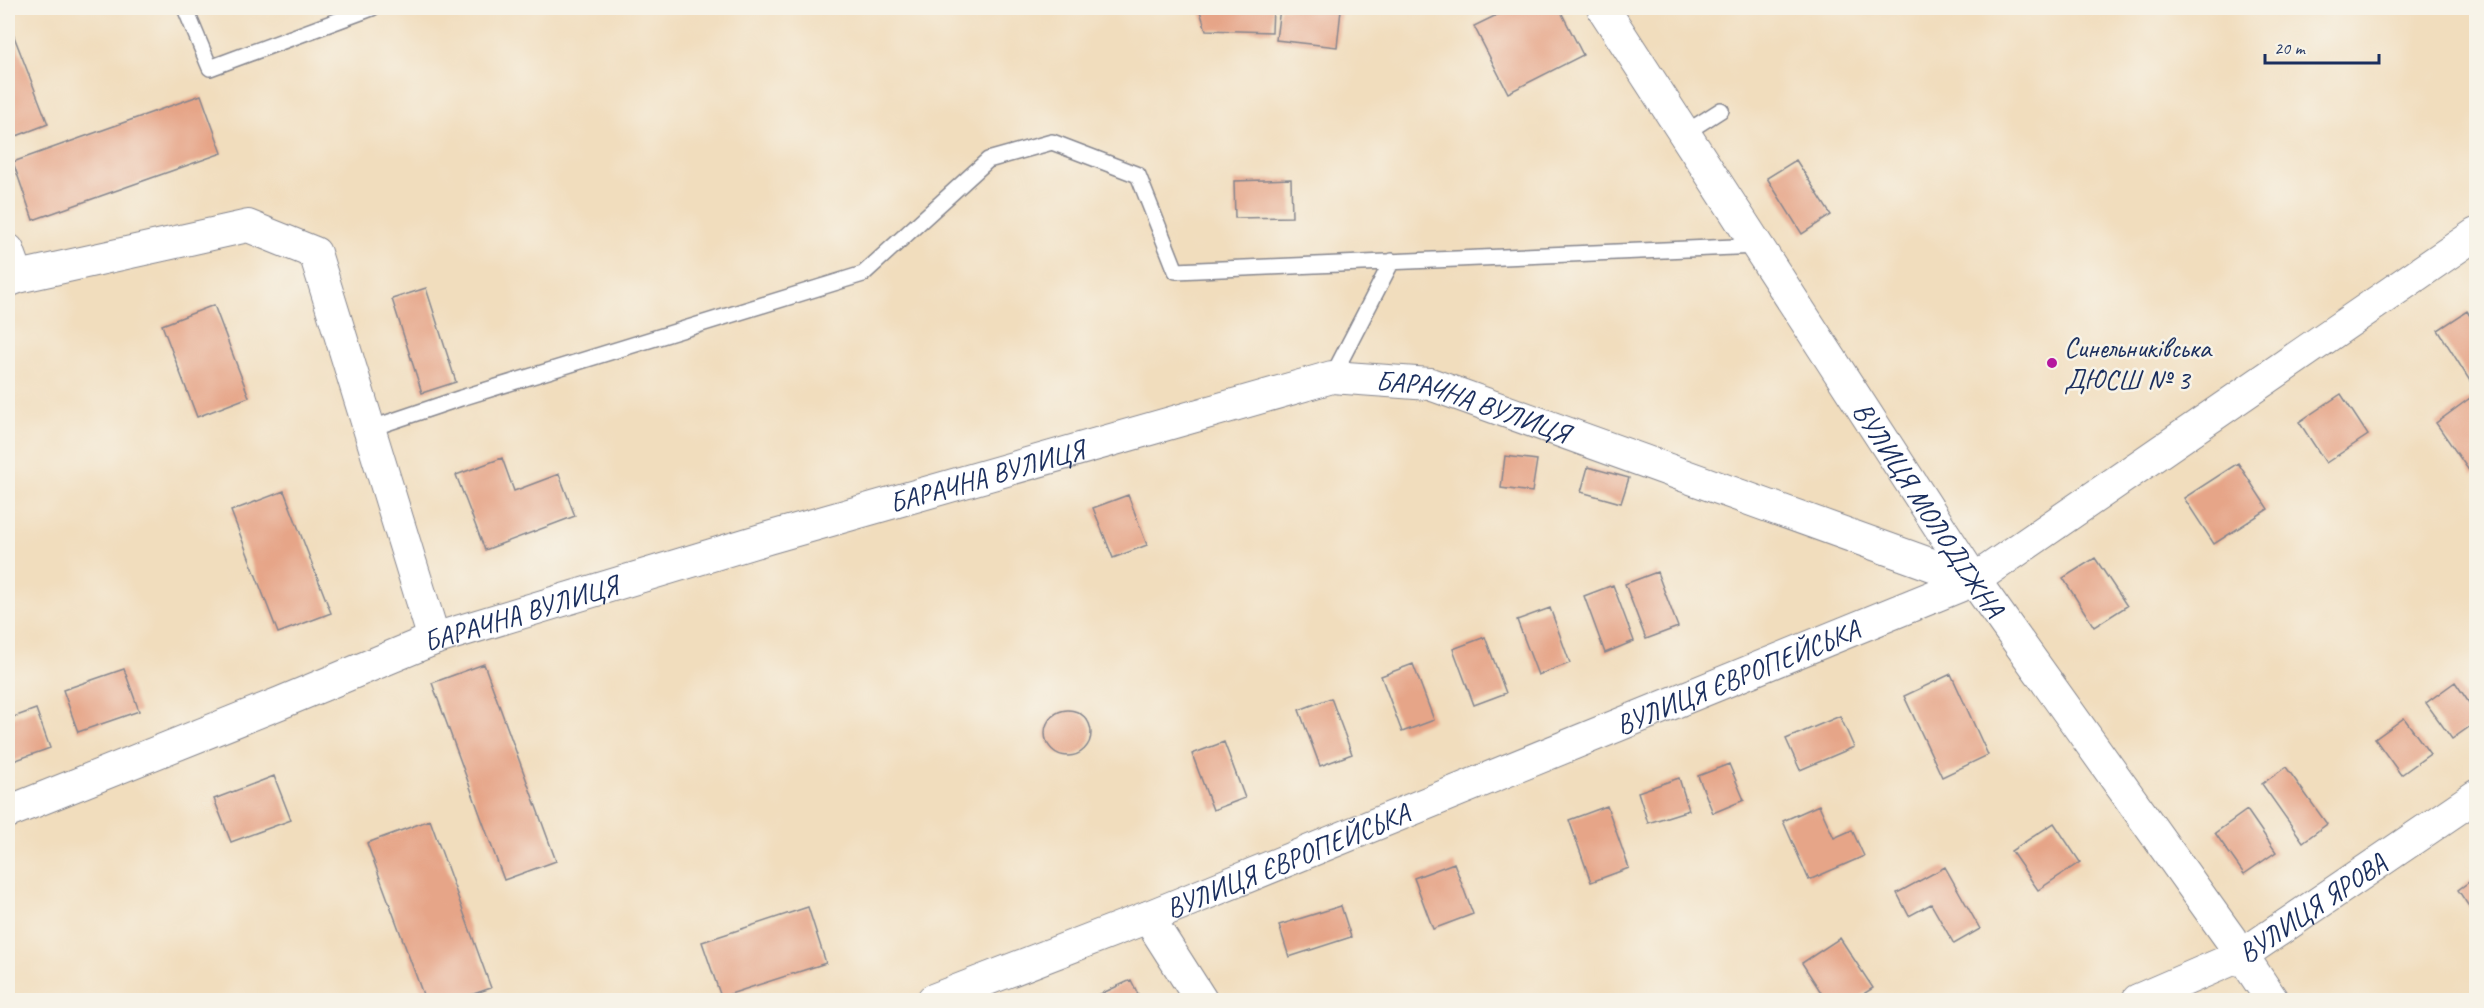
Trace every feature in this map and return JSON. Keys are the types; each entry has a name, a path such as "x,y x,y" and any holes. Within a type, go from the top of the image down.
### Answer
{"street":[{"name":"ВУЛИЦЯ МОЛОДІЖНА","path":"1603,8 1974,580 2272,1000"},
{"path":"11,269 248,226 315,253 434,639"},
{"name":"ВУЛИЦЯ ЄВРОПЕЙСЬКА","path":"933,1000 1148,917 1974,580 2476,234"},
{"name":"БАРАЧНА ВУЛИЦЯ","path":"8,812 434,639 768,538 1332,377 1430,384 1974,580"},
{"name":"ВУЛИЦЯ ЯРОВА","path":"2138,1000 2242,955 2476,796"},
{"path":"1148,917 1201,1000"}],"lane":[{"path":"185,8 210,68 372,8"},
{"path":"1684,133 1721,110"},
{"path":"369,429 461,398 863,274 988,160 1052,142 1138,175 1176,271 1758,246"},
{"path":"1332,377 1392,261"}],"building":[{"path":"1199,8 1273,8 1272,32 1206,30"},
{"path":"1280,8 1341,10 1337,47 1276,40"},
{"path":"1511,8 1559,8 1583,55 1508,93 1474,26"},
{"path":"8,21 48,124 14,137 8,121"},
{"path":"201,95 222,153 33,220 13,162"},
{"path":"1796,160 1831,215 1802,234 1767,178"},
{"path":"1291,179 1292,217 1235,218 1234,181"},
{"path":"426,288 456,382 422,393 392,299"},
{"path":"214,305 249,397 197,417 162,325"},
{"path":"2467,311 2476,326 2476,377 2470,381 2438,330"},
{"path":"2341,394 2368,435 2326,463 2299,422"},
{"path":"2470,398 2476,408 2476,472 2472,475 2436,423"},
{"path":"1505,456 1537,460 1532,492 1501,488"},
{"path":"502,458 514,491 559,474 575,516 485,550 456,475"},
{"path":"2238,463 2268,509 2214,544 2184,498"},
{"path":"1588,467 1629,478 1621,503 1581,492"},
{"path":"284,491 331,613 278,633 231,511"},
{"path":"1128,495 1147,545 1113,558 1093,508"},
{"path":"2095,558 2127,606 2094,627 2063,578"},
{"path":"1657,572 1678,627 1646,639 1625,584"},
{"path":"1613,585 1634,641 1605,653 1584,596"},
{"path":"1550,608 1570,663 1538,675 1517,620"},
{"path":"1485,637 1506,693 1474,705 1453,649"},
{"path":"484,664 556,861 504,880 432,683"},
{"path":"1413,664 1434,720 1402,732 1381,676"},
{"path":"124,669 139,711 78,732 63,690"},
{"path":"1951,674 1988,755 1942,777 1904,696"},
{"path":"2455,682 2476,713 2476,722 2452,739 2426,703"},
{"path":"1331,698 1352,754 1320,766 1299,710"},
{"path":"36,709 50,748 8,763 8,719"},
{"path":"1073,710 1085,716 1090,724 1090,742 1085,750 1077,755 1063,756 1055,753 1048,746 1045,728 1048,720 1055,713"},
{"path":"1840,716 1854,747 1800,770 1786,739"},
{"path":"2404,718 2430,754 2401,775 2375,739"},
{"path":"1224,742 1245,798 1213,810 1192,754"},
{"path":"1729,764 1744,800 1713,813 1698,776"},
{"path":"2286,767 2327,824 2303,842 2262,784"},
{"path":"274,776 291,820 231,842 214,799"},
{"path":"1679,778 1689,810 1648,823 1638,792"},
{"path":"1819,805 1834,838 1852,830 1864,856 1809,880 1783,821"},
{"path":"1607,806 1629,868 1591,882 1569,820"},
{"path":"2247,810 2276,852 2244,874 2215,833"},
{"path":"430,820 491,988 456,1000 425,1000 367,843"},
{"path":"2054,823 2080,862 2038,890 2011,851"},
{"path":"1454,863 1473,914 1433,929 1414,878"},
{"path":"1945,867 1980,929 1954,944 1931,904 1909,916 1897,893"},
{"path":"2476,877 2476,917 2458,890"},
{"path":"1341,906 1351,937 1289,957 1279,925"},
{"path":"808,907 826,963 721,997 702,942"},
{"path":"1840,938 1873,988 1854,1000 1826,1000 1802,963"},
{"path":"1131,980 1141,1000 1095,1000 1094,997"}],"place":[{"name":"Синельниківська ДЮСШ № 3","path":"2052,363"}]}
